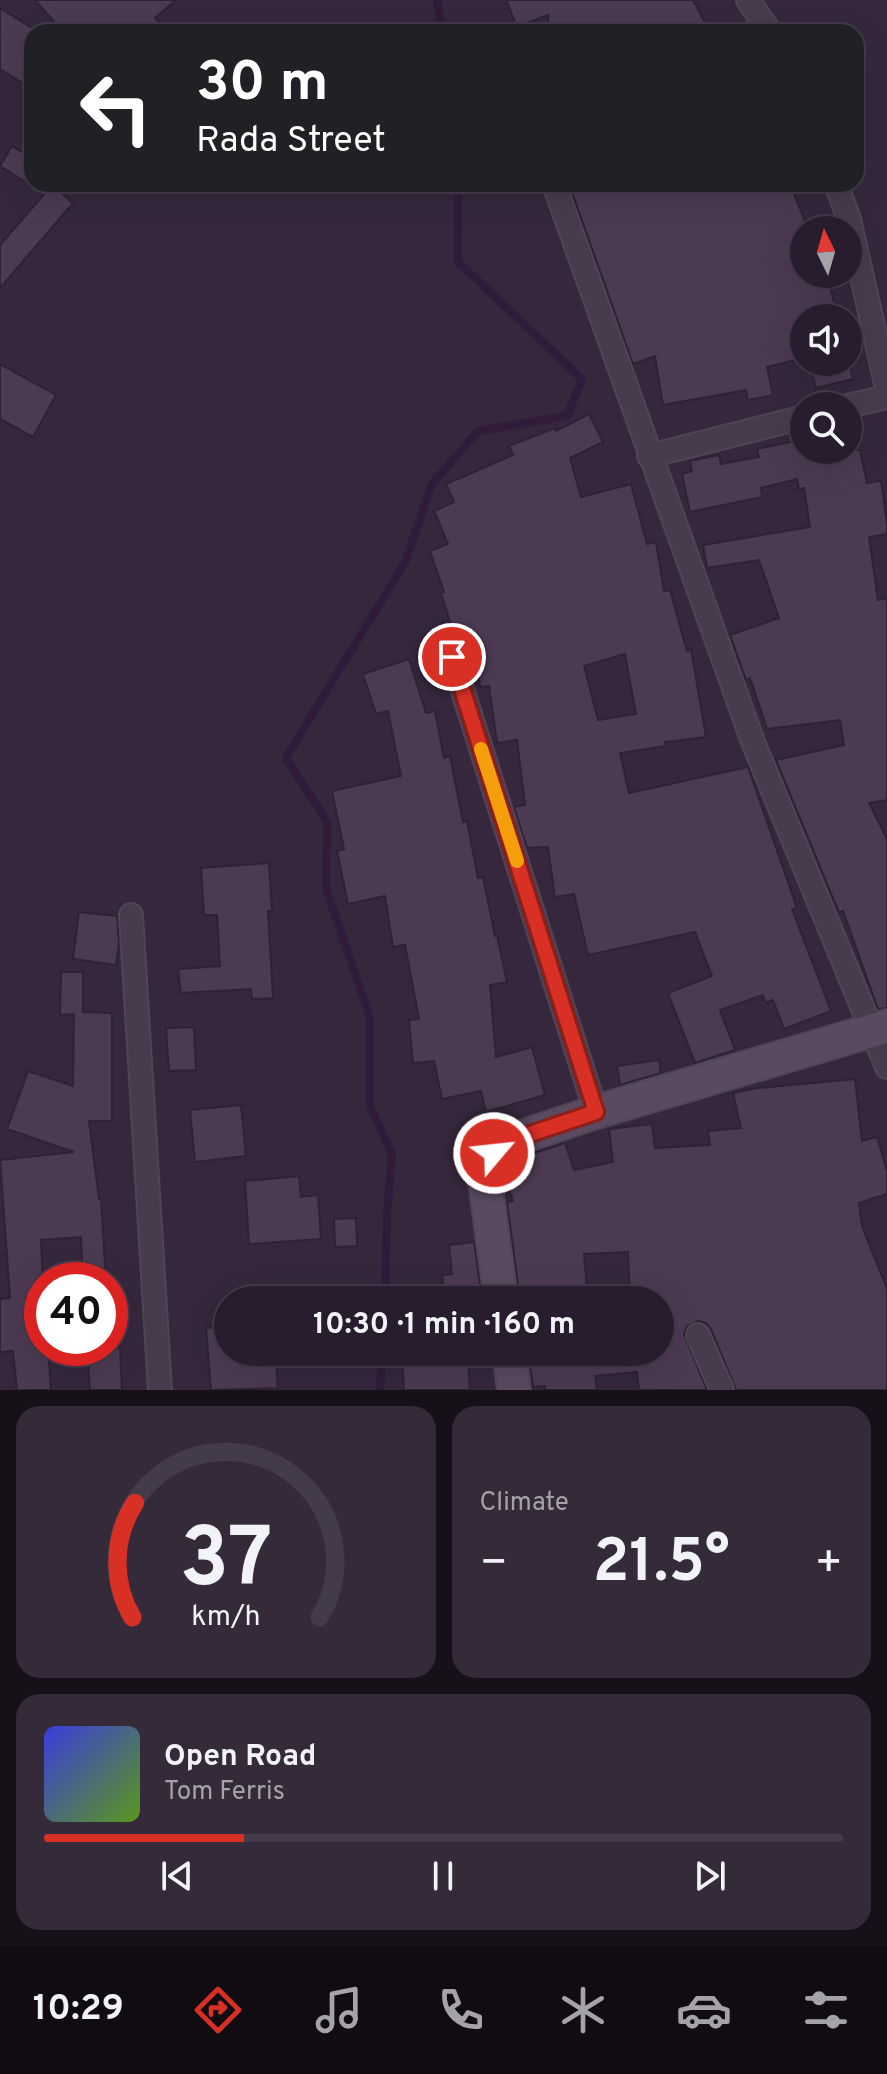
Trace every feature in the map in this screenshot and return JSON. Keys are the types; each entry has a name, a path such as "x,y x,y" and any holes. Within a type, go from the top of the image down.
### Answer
{"street":[{"path":"748,0 764,24"},
{"path":"557,192 753,742 880,1029 887,1067"},
{"path":"839,192 849,219 887,388"},
{"path":"862,403 887,397"},
{"path":"649,456 790,421"},
{"path":"452,657 596,1112"},
{"path":"131,915 160,1390"},
{"path":"499,1286 485,1181 494,1153 521,1137 596,1112 880,1029"},
{"path":"698,1335 722,1390"},
{"path":"511,1366 514,1390"}],"building":[{"path":"35,0 176,0 155,18 161,24 56,24"},
{"path":"506,0 693,0 706,24 549,24 548,15 525,24 516,24"},
{"path":"0,8 26,24 24,84 0,69"},
{"path":"12,146 24,153 24,181 0,166"},
{"path":"46,192 60,192 73,203 0,288 0,245"},
{"path":"572,192 793,192 803,216 790,216 790,288 830,288 834,304 790,304 790,361 767,367 773,395 748,400 746,390 663,405 655,356 633,364"},
{"path":"0,364 56,395 33,437 0,419"},
{"path":"813,376 852,376 853,379 816,388"},
{"path":"589,414 603,442 570,458 581,497 631,484 647,544 656,542 664,591 670,590 687,651 691,649 706,737 665,742 666,746 620,753 629,793 748,767 797,908 792,909 831,1011 784,1029 773,1000 766,1003 763,995 720,1010 735,1050 695,1063 668,993 712,976 695,932 588,955 574,894 555,897 548,847 527,848 514,807 525,805 517,740 497,743 489,686 480,687 473,631 455,637 430,551 448,544 434,511 454,502 446,484 513,455 509,446 555,428 556,431","holes":["625,654 636,714 598,720 584,666"]},
{"path":"790,442 790,464 862,464 862,459 867,483 881,481 887,534 869,537 878,600 887,598 887,800 869,803 887,839 887,1008 878,1009 843,911 839,913 776,760 844,745 840,720 767,729 750,678 746,680 730,635 779,618 759,560 707,568 703,545 810,527 804,488 799,489 797,479 761,488 762,497 690,512 682,474 692,471 690,461 719,455 721,464 759,457 757,449"},
{"path":"409,659 426,713 435,711 444,758 450,756 463,822 467,821 478,878 483,877 497,935 507,982 490,985 496,1057 532,1047 545,1095 486,1112 481,1091 442,1099 434,1061 413,1063 409,1020 419,1019 405,945 393,947 385,896 348,904 337,851 344,849 332,791 401,776 388,711 376,714 363,674"},
{"path":"269,863 272,911 268,911 273,998 252,999 251,989 181,993 178,969 220,966 217,915 204,915 201,868"},
{"path":"79,912 117,916 119,943 116,965 73,959"},
{"path":"61,972 83,972 83,1012 112,1013 112,1121 89,1121 101,1199 105,1262 82,1262 81,1237 41,1240 42,1262 24,1262 24,1366 49,1366 51,1390 17,1390 13,1351 0,1352 0,1299 10,1298 0,1160 74,1152 7,1129 28,1071 73,1086 74,1014 60,1015"},
{"path":"194,1027 196,1070 169,1071 166,1028"},
{"path":"659,1060 661,1073 620,1085 617,1066"},
{"path":"855,1079 862,1141 877,1137 887,1171 887,1194 859,1203 862,1226 887,1289 887,1390 736,1390 711,1329 699,1321 687,1326 684,1334 707,1390 639,1390 637,1372 595,1376 597,1390 545,1390 545,1386 533,1387 530,1366 674,1366 674,1286 629,1286 628,1252 584,1254 587,1286 518,1286 507,1202 513,1201 505,1179 510,1166 528,1155 565,1143 574,1170 613,1162 609,1129 652,1124 655,1148 710,1145 708,1131 741,1128 733,1093"},
{"path":"241,1105 246,1156 195,1162 190,1110"},
{"path":"299,1176 301,1197 318,1195 321,1239 249,1244 245,1181"},
{"path":"356,1218 357,1246 335,1247 334,1219"},
{"path":"474,1242 480,1286 443,1286 442,1275 452,1274 449,1245"},
{"path":"214,1327 214,1366 276,1366 278,1388 211,1390 206,1328"},
{"path":"88,1366 121,1366 122,1390 90,1390"},
{"path":"403,1366 468,1366 470,1390 404,1390"}],"waterway":[{"path":"437,0 441,24"},
{"path":"385,1286 392,1154 370,1106 370,1017 326,889 327,822 286,758 405,562 432,484 478,431 567,416 582,379 458,262 458,192"},
{"path":"380,1390 381,1366"}],"slow traffic":[{"path":"481,749 517,861"}],"route":[{"path":"452,657 596,1112 521,1137 494,1153"}]}
